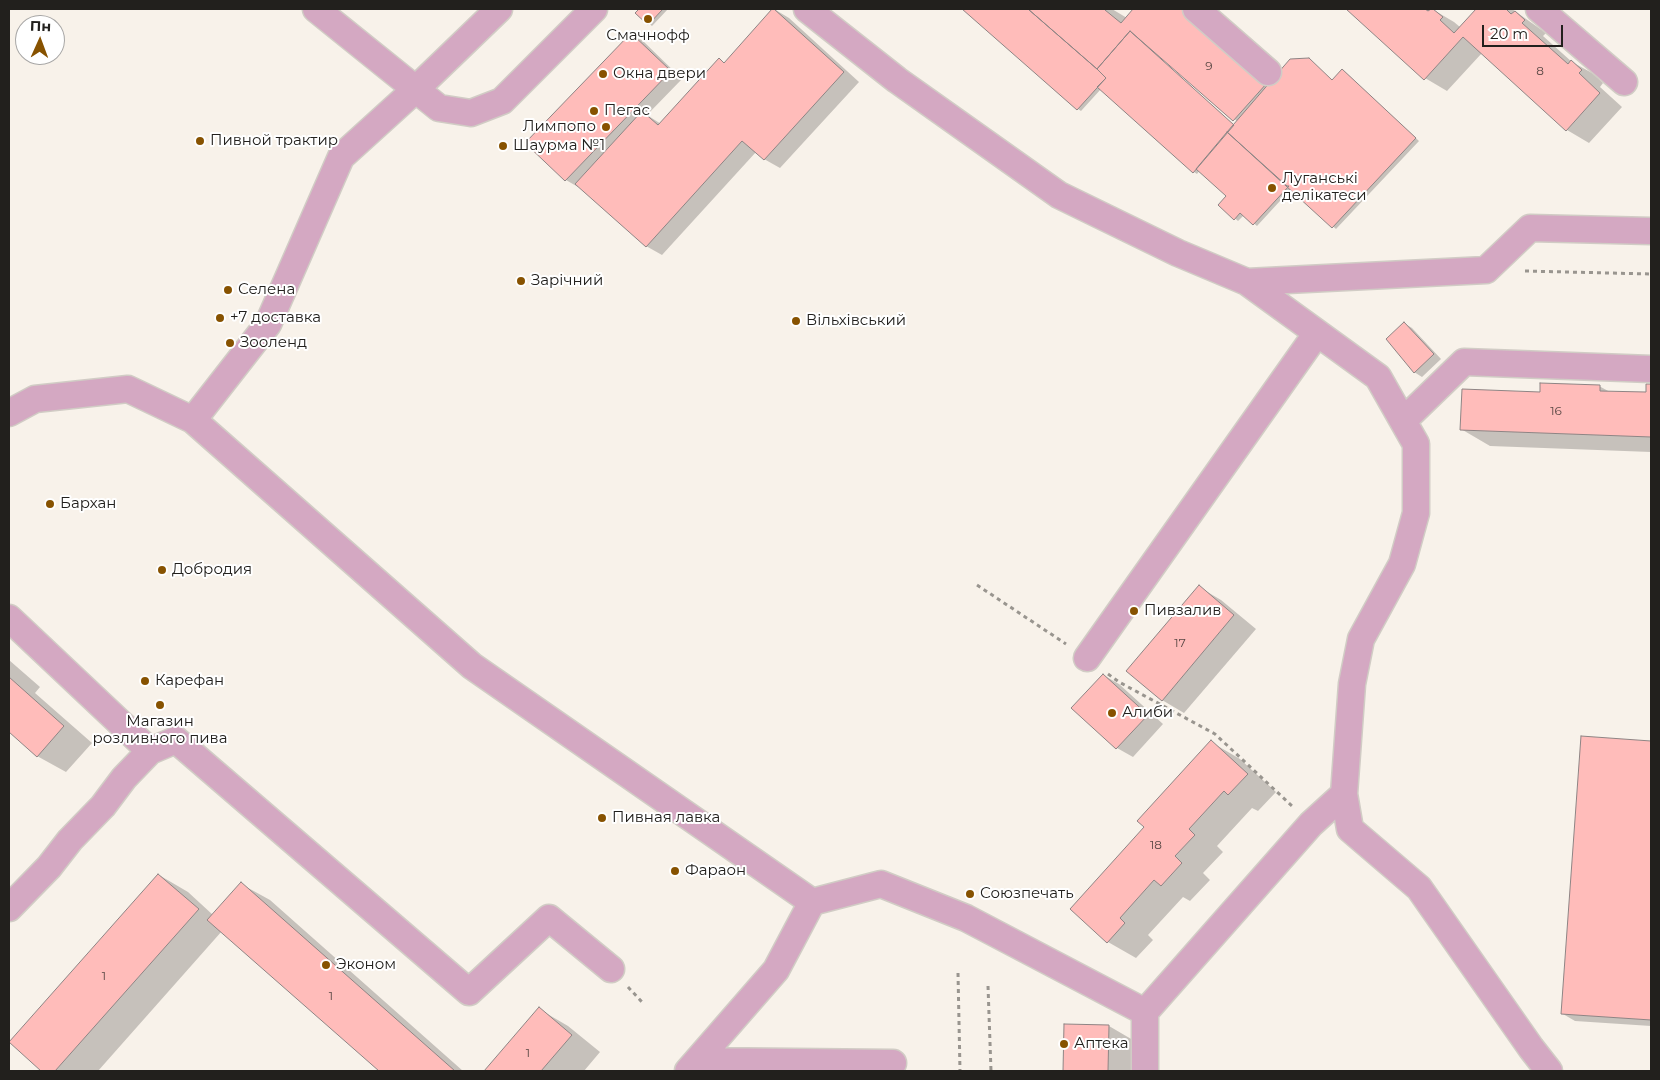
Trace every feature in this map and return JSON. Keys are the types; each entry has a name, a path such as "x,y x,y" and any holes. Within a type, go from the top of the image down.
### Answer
{"street":[{"path":"316,9 439,108 471,113 502,101 594,9"},
{"path":"193,420 268,324 341,157 416,89 499,9"},
{"path":"807,9 897,80 1059,195 1178,253 1247,282 1378,377 1416,444 1416,513 1402,564 1361,639 1352,684 1344,794 1350,829 1418,888 1549,1071"},
{"path":"1196,9 1268,72"},
{"path":"1539,9 1624,82"},
{"path":"1247,282 1486,270 1530,228 1651,230"},
{"path":"1087,658 1317,332"},
{"path":"1403,422 1464,362 1651,369"},
{"path":"9,413 35,399 128,389 193,420 472,666 812,902"},
{"path":"9,618 48,664 150,751"},
{"path":"9,908 49,868 70,840 103,806 124,778 150,751 176,740 469,992 548,918 611,968"},
{"path":"1145,1071 1145,1012 1310,824 1344,794"},
{"path":"692,1066 776,970 812,902 881,884 966,918 1145,1012"},
{"path":"692,1066 893,1063"}],"path":[{"path":"1486,270 1651,274"},
{"path":"977,585 1087,658 1119,682 1214,734 1310,824"},
{"path":"958,973 960,1071"},
{"path":"988,986 991,1071"}],"building":[{"name":"Смачнофф","path":"639,9 663,9 648,25 635,13"},
{"name":"Пегас","path":"772,9 844,72 764,160 742,141 646,247 575,184 642,111 658,125 719,58 724,63"},
{"path":"962,9 1028,9 1106,78 1077,110"},
{"path":"1028,9 1106,9 1121,23 1133,9 1188,9 1267,83 1233,121 1130,31 1097,69"},
{"path":"1346,9 1425,9 1428,11 1433,9 1443,17 1440,20 1454,33 1476,9 1506,9 1511,14 1515,11 1525,20 1522,23 1568,64 1571,60 1582,70 1579,73 1600,93 1566,131 1463,37 1424,80"},
{"path":"1130,31 1234,125 1193,173 1097,87 1106,78 1097,69"},
{"name":"Пегас","path":"631,33 671,71 565,181 525,143"},
{"path":"1309,58 1332,80 1342,69 1416,138 1332,228 1227,132 1290,59"},
{"path":"1227,132 1289,186 1253,225 1240,213 1234,220 1218,205 1226,196 1196,169"},
{"path":"1404,322 1434,354 1414,373 1386,339"},
{"path":"1540,383 1600,385 1600,391 1646,392 1646,384 1651,384 1651,437 1460,430 1462,389 1540,392"},
{"path":"1199,585 1234,615 1162,701 1126,671"},
{"path":"1103,674 1148,715 1116,749 1071,708"},
{"path":"9,677 64,726 37,757 9,732"},
{"path":"1581,736 1651,741 1651,1020 1561,1014"},
{"path":"1211,740 1248,774 1228,795 1224,791 1189,829 1195,835 1175,856 1182,863 1161,886 1154,880 1120,918 1125,923 1107,943 1070,909 1144,827 1137,821"},
{"path":"158,874 199,909 55,1071 41,1071 9,1042"},
{"path":"241,882 455,1071 379,1071 207,920"},
{"path":"539,1007 572,1035 541,1071 484,1071"},
{"path":"1064,1024 1109,1025 1108,1071 1063,1071"}],"place":[{"name":"Смачнофф","path":"648,19"},
{"name":"Окна двери","path":"603,74"},
{"name":"Пегас","path":"594,111"},
{"name":"Лимпопо","path":"606,127"},
{"name":"Пивной трактир","path":"200,141"},
{"name":"Шаурма №1","path":"503,146"},
{"name":"Луганські делікатеси","path":"1272,188"},
{"name":"Зарічний","path":"521,281"},
{"name":"Селена","path":"228,290"},
{"name":"+7 доставка","path":"220,318"},
{"name":"Вільхівський","path":"796,321"},
{"name":"Зооленд","path":"230,343"},
{"name":"Бархан","path":"50,504"},
{"name":"Добродия","path":"162,570"},
{"name":"Пивзалив","path":"1134,611"},
{"name":"Карефан","path":"145,681"},
{"name":"Магазин розливного пива","path":"160,705"},
{"name":"Алиби","path":"1112,713"},
{"name":"Пивная лавка","path":"602,818"},
{"name":"Фараон","path":"675,871"},
{"name":"Союзпечать","path":"970,894"},
{"name":"Эконом","path":"326,965"},
{"name":"Аптека","path":"1064,1044"}]}
